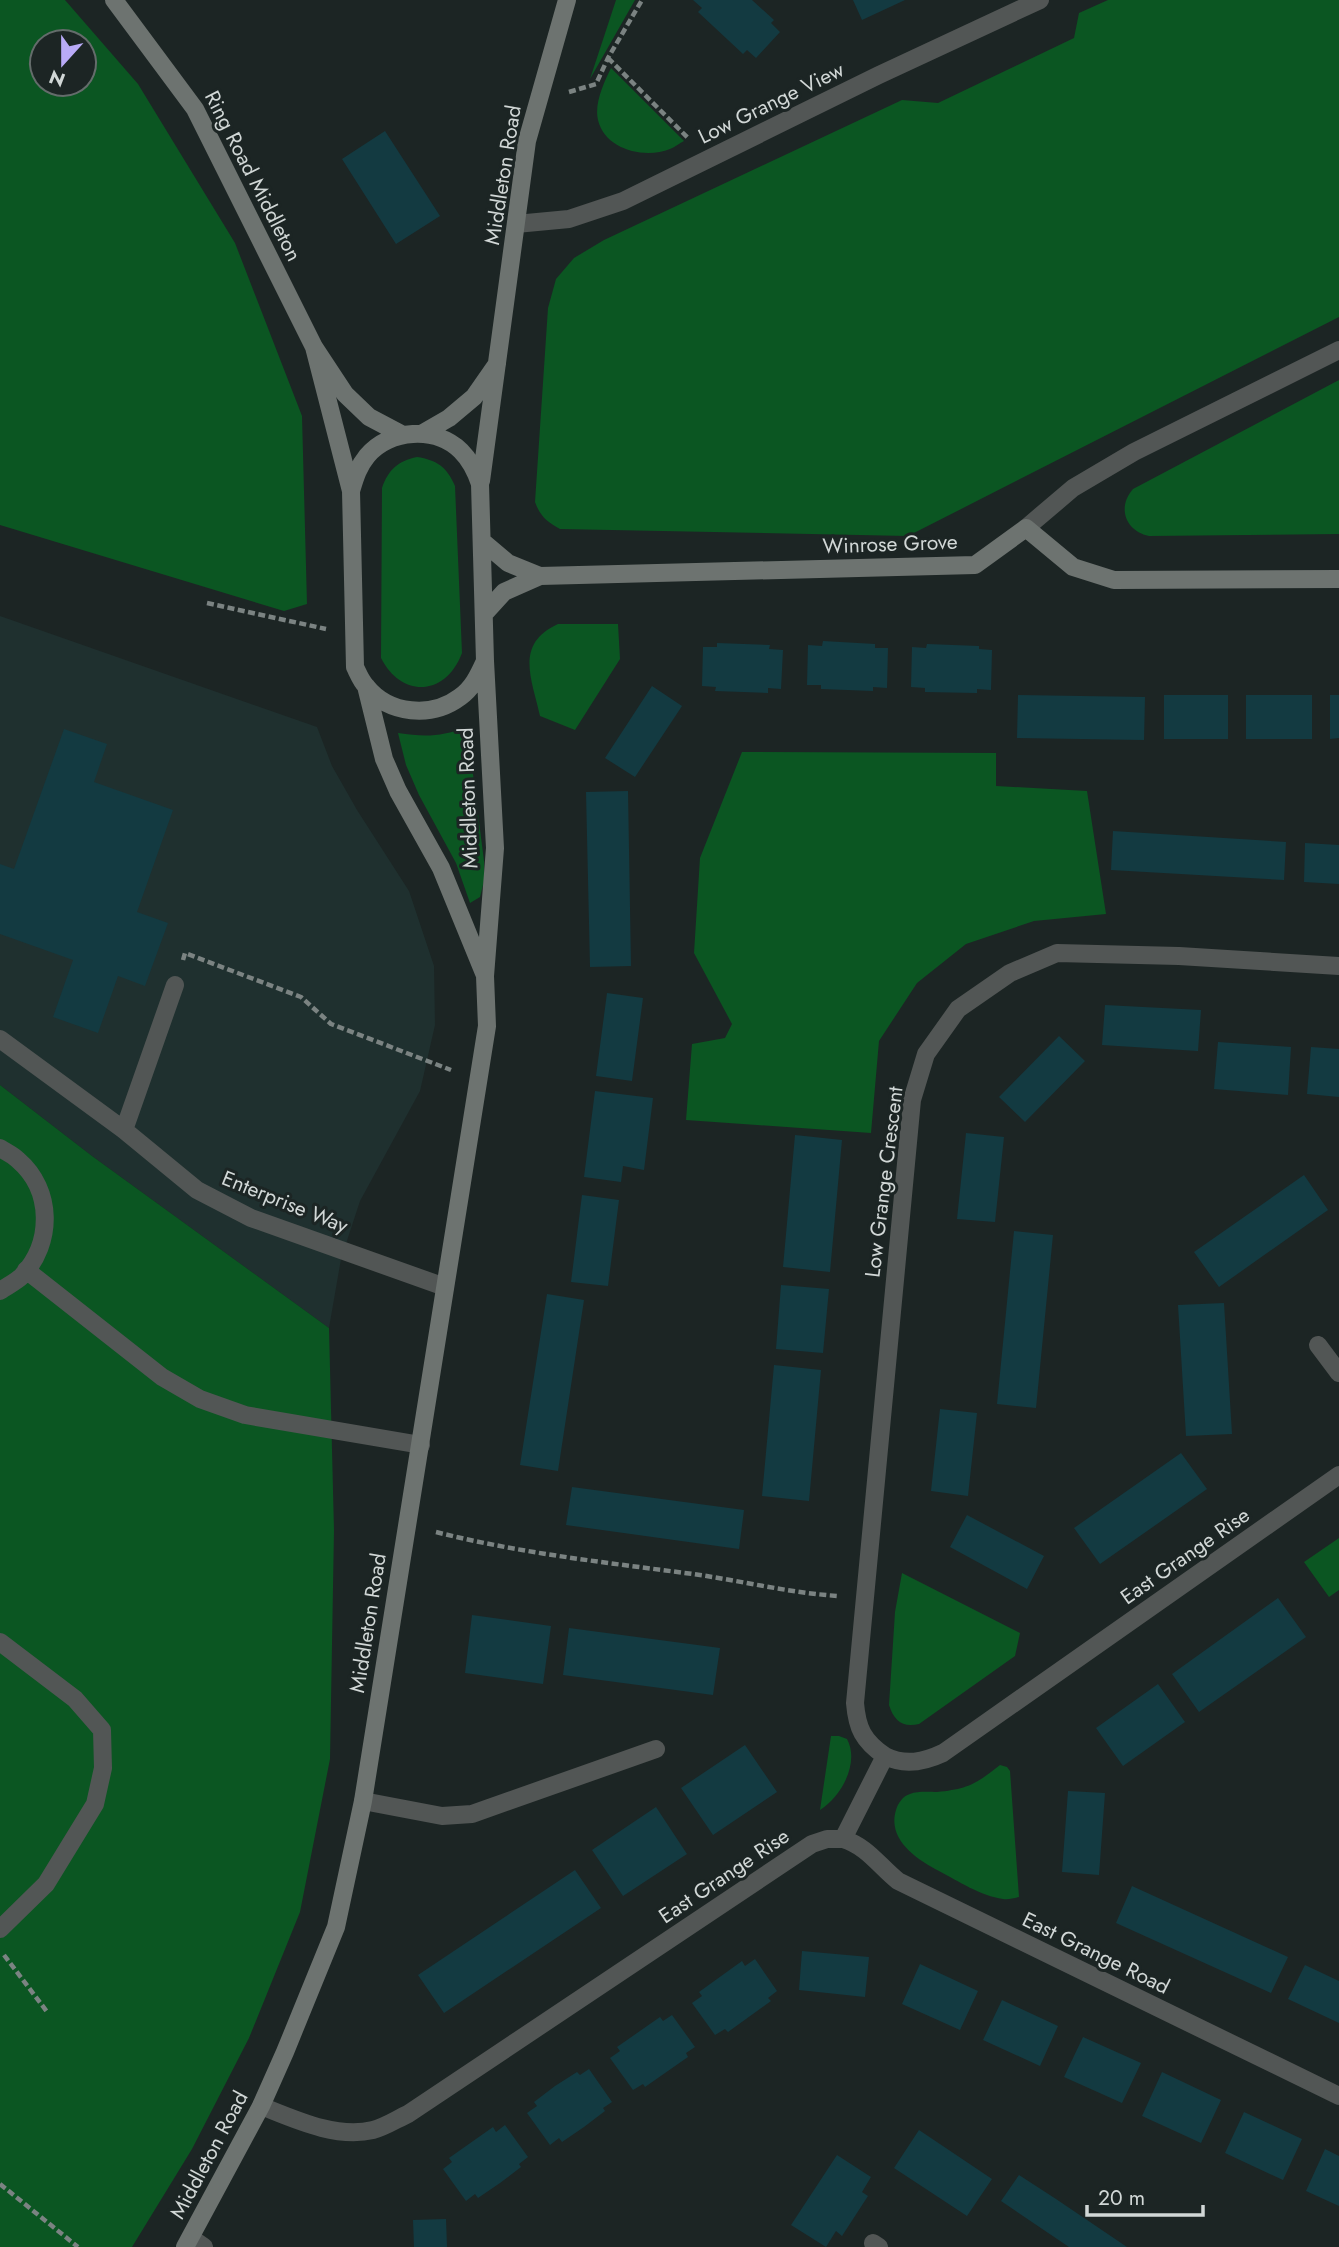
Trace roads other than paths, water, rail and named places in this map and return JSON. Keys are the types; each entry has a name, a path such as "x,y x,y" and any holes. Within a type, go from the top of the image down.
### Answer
{"street":[{"name":"Ring Road Middleton","path":"114,0 195,109 314,347 345,394 369,417 403,435"},
{"name":"Middleton Road","path":"193,2244 261,2106 336,1927 363,1801 486,1026 485,976 495,848 485,661 481,484 527,141 567,0"},
{"name":"Low Grange View","path":"516,224 569,219 623,201 1040,0"},
{"name":"Ring Road Middleton","path":"314,347 351,491"},
{"path":"1339,350 1134,453 1073,488 1026,528 1073,567 1114,580 1339,579"},
{"name":"Middleton Road","path":"423,433 449,418 474,397 499,361"},
{"name":"Middleton Road","path":"481,484 473,466 460,450 443,439 423,433 403,435 384,442 368,454 357,472 351,491 355,667 365,686 384,759 398,791 441,869 485,976"},
{"name":"Winrose Grove","path":"484,614 503,592 540,576 975,565 1026,528"},
{"name":"Winrose Grove","path":"482,541 508,563 540,576"},
{"name":"Middleton Road","path":"365,686 381,700 401,709 422,712 443,707 462,696 476,680 485,661"},
{"name":"Low Grange Crescent","path":"885,1756 864,1737 857,1721 855,1703 912,1100 926,1054 958,1009 1010,973 1057,953 1179,956 1339,966"},
{"path":"124,1130 175,985"},
{"name":"Enterprise Way","path":"0,1039 124,1130 197,1190 251,1218 445,1287"},
{"path":"0,1148 18,1159 35,1179 44,1204 45,1231 37,1256 21,1278 0,1291"},
{"path":"26,1270 162,1377 200,1399 245,1415 421,1445"},
{"path":"1318,1345 1339,1373"},
{"name":"East Grange Rise","path":"885,1756 909,1763 927,1761 943,1753 1339,1475"},
{"path":"0,1642 75,1699 102,1731 103,1768 95,1804 46,1884 0,1929"},
{"path":"363,1801 442,1816 472,1814 656,1749"},
{"path":"843,1839 885,1756"},
{"name":"East Grange Rise","path":"261,2106 304,2124 337,2131 372,2130 408,2114 812,1844 827,1839 843,1839"},
{"name":"East Grange Road","path":"843,1839 858,1844 898,1881 1339,2096"}]}
